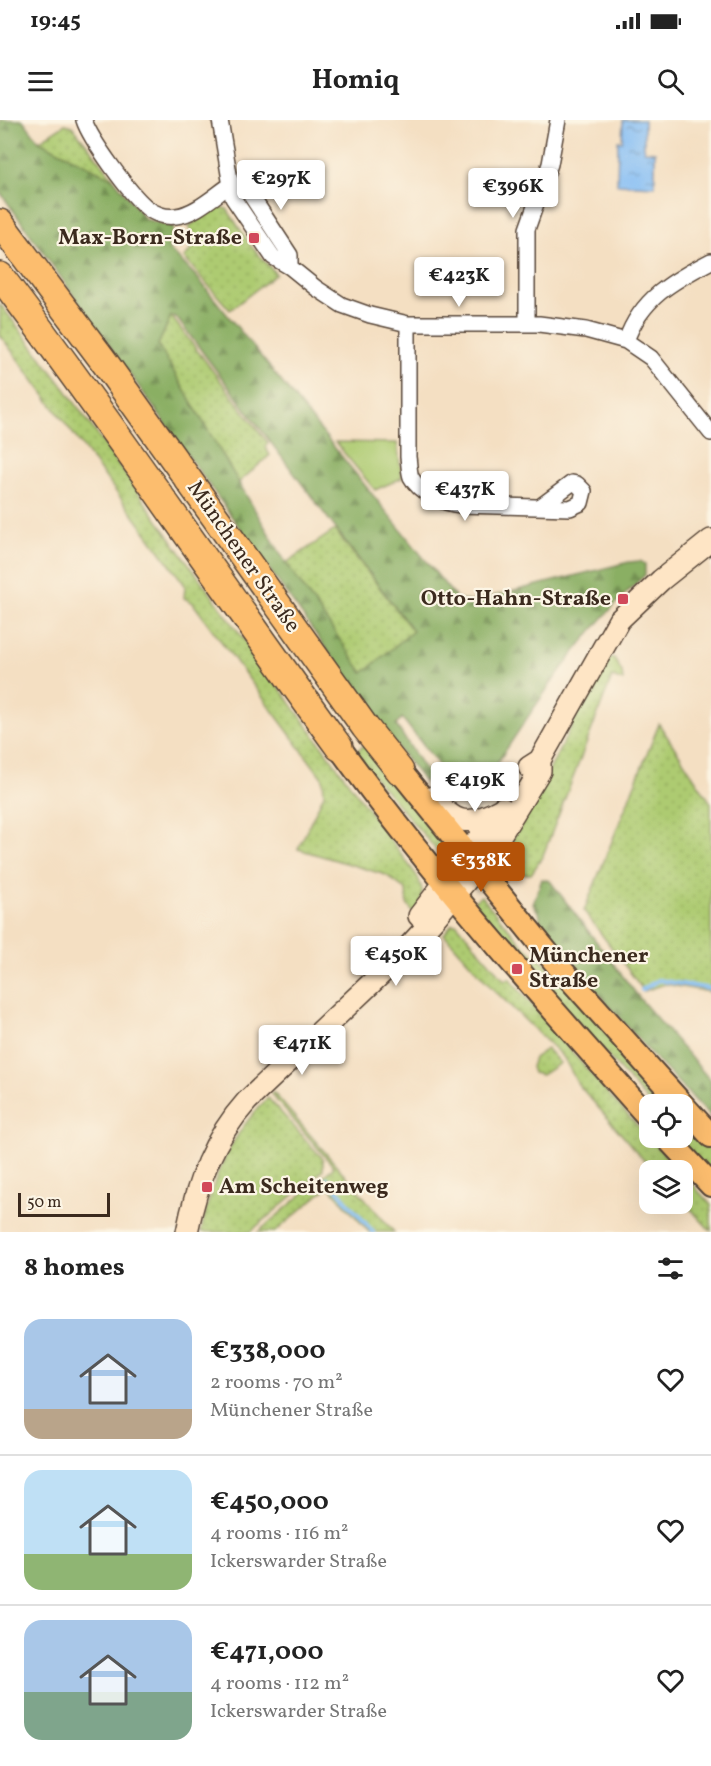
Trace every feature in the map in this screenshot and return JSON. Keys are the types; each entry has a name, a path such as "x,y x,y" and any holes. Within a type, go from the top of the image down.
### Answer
{"highway":[{"name":"Münchener Straße","path":"0,223 103,360 365,727 400,771"},
{"name":"Münchener Straße","path":"0,276 77,377 233,602 339,747"}],"main road":[{"path":"187,1232 207,1160 229,1122 247,1101 399,957 449,888 472,862 495,845 540,771 540,760 619,620 657,583 711,540"},
{"name":"Münchener Straße","path":"339,747 449,888 639,1106"},
{"path":"472,862 529,766 540,760"},
{"path":"400,771 417,780 446,813 456,819 475,820 502,808"},
{"name":"Münchener Straße","path":"400,771 559,967 673,1094"},
{"name":"Münchener Straße","path":"693,1116 711,1136"},
{"path":"676,1148 711,1185"}],"street":[{"path":"84,120 96,142 143,205 160,215 175,217 188,213 232,184 246,188 290,255 290,267 342,305 370,315 408,324 527,323 581,329 626,341 651,358 711,433"},
{"path":"220,120 232,184"},
{"path":"527,323 526,229 550,164 558,120"},
{"path":"626,341 640,311 653,296 669,283 711,261"},
{"path":"408,324 408,457 411,477 428,493 445,504 541,506"}],"green space":[{"path":"0,120 23,120 39,141 115,180 145,219 174,227 168,248 196,276 456,598 470,602 629,562 640,561 645,564 645,575 620,599 575,651 478,793 456,788 402,718 396,725 428,774 425,783 384,730 0,192","holes":["171,316 176,317 413,631 363,673 286,563 158,345"]},
{"path":"65,124 72,126 115,180 39,141"},
{"path":"219,207 227,209 251,246 276,274 230,310 184,258 195,245 189,226"},
{"path":"0,304 63,386 178,549 417,876 422,895 414,914 407,904 406,890 386,875 298,849 324,794 323,779 192,602 184,598 185,585 0,335"},
{"path":"171,316 268,443 265,447 270,455 238,483 158,345"},
{"path":"335,442 397,443 402,478 375,490"},
{"path":"335,530 413,631 362,674 286,563"},
{"path":"608,657 614,658 622,672 623,681 612,677 542,858 531,874 508,874 501,863 503,856 531,807"},
{"path":"659,724 711,803 711,992 665,984 644,991 584,911"},
{"path":"367,743 447,845 448,859 439,853 354,753"},
{"path":"542,879 550,881 641,1000 711,1081 711,1117 693,1098 693,1094 689,1094 653,1056 538,924 540,915 533,904"},
{"path":"481,896 523,945 544,962 660,1094 641,1094 473,902"},
{"path":"452,924 457,924 505,981 509,978 639,1127 639,1148 658,1148 670,1160 644,1160 578,1084 564,1058 492,988 444,934"},
{"path":"547,1049 560,1063 542,1075 533,1073 531,1067 534,1058"},
{"path":"273,1092 394,1232 369,1232 329,1186 275,1232 258,1232 334,1167 271,1094"},
{"path":"268,1098 323,1159 323,1170 250,1232 201,1232 210,1195 224,1159 243,1127"},
{"path":"693,1129 711,1149 711,1174 687,1148 693,1148"},
{"path":"693,1185 711,1205 711,1231 693,1212"}],"water":[{"path":"623,120 644,120 644,151 655,152 655,186 617,184 618,141 622,141"}],"waterway":[{"path":"642,990 658,980 711,989"},
{"path":"327,1178 373,1232"}],"place":[{"name":"Max-Born-Straße","path":"254,238"},
{"name":"Otto-Hahn-Straße","path":"623,599"},
{"name":"Münchener Straße","path":"517,969"},
{"name":"Am Scheitenweg","path":"207,1187"}]}
